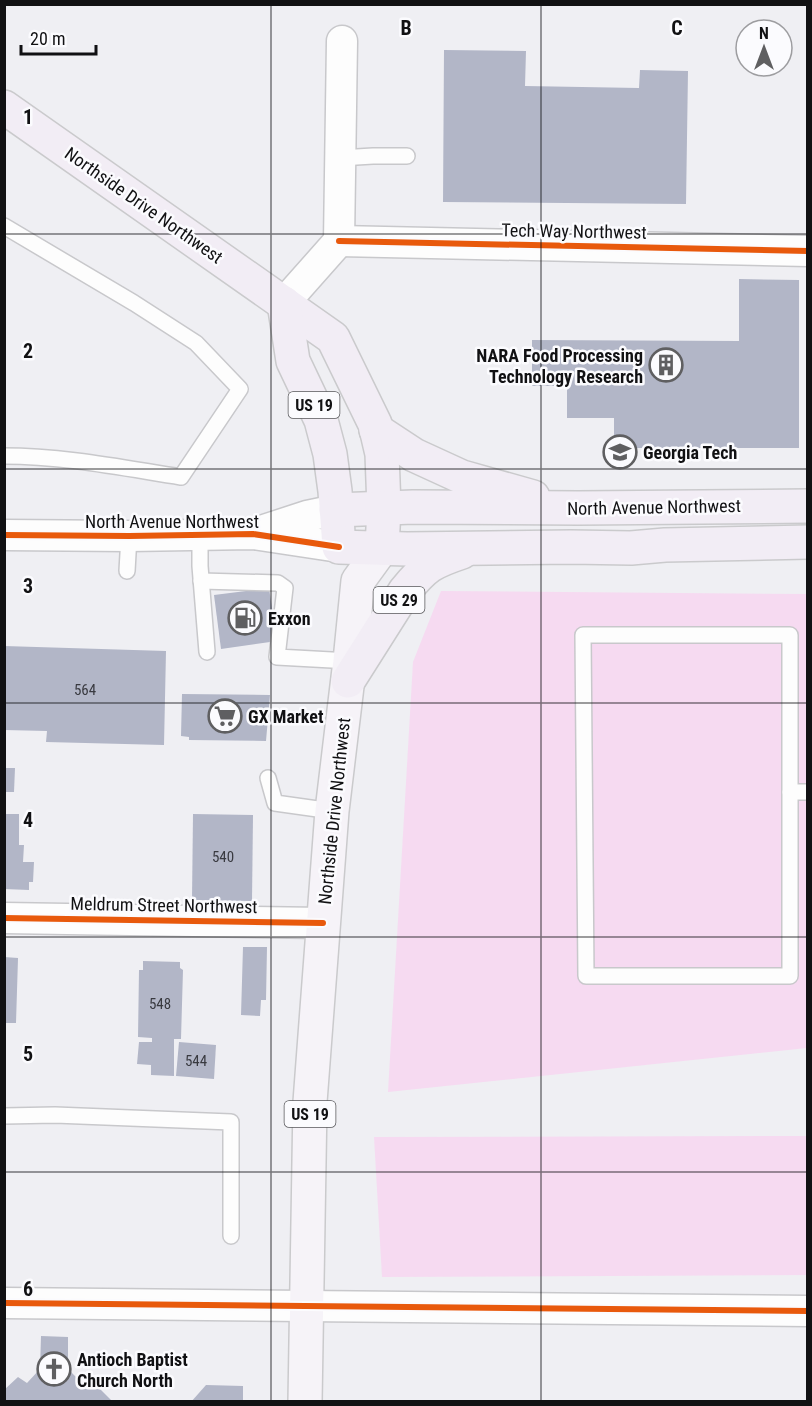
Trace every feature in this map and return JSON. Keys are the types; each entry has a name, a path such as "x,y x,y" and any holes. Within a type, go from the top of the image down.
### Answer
{"highway":[{"name":"Northside Drive Northwest","path":"4,107 333,338 375,424 382,454 384,508 382,548"},
{"name":"US 19","path":"284,303 293,361 321,420 330,454 339,547"},
{"path":"376,430 414,455 462,477 578,508"},
{"name":"North Avenue Northwest","path":"336,510 807,506"},
{"name":"North Avenue Northwest","path":"339,547 631,548 665,545 807,542"},
{"name":"US 29","path":"349,671 405,591 427,566 475,547"}],"main road":[{"name":"US 19","path":"339,547 357,581"},
{"path":"357,581 382,548"},
{"name":"Northside Drive Northwest","path":"305,1401 310,1102 332,811 357,581"}],"street":[{"path":"284,303 339,241 342,41"},
{"name":"Tech Way Northwest","path":"339,241 807,251"},
{"name":"North Avenue Northwest","path":"253,534 307,516 336,510"},
{"name":"North Avenue Northwest","path":"4,536 253,534 339,547"},
{"name":"Meldrum Street Northwest","path":"4,918 323,923"},
{"path":"4,1303 807,1311"}],"lane":[{"path":"340,158 407,156"},
{"path":"4,226 134,303 196,343 240,389 182,477 114,466 29,456 4,456"},
{"path":"200,535 207,652"},
{"path":"128,571 129,536"},
{"path":"201,581 278,583 285,588 277,657 349,671"},
{"path":"583,635 789,635 789,792 789,976 586,976 583,635"},
{"path":"268,778 275,804 332,811"},
{"path":"789,792 807,792"},
{"path":"4,1116 55,1115 231,1122 231,1236"}],"shaded area":[{"path":"441,591 807,594 807,1048 388,1092 413,662"},
{"path":"807,1136 807,1275 382,1277 374,1137"}],"building":[{"path":"444,50 526,51 525,86 639,88 640,70 688,71 686,204 443,202"},
{"name":"NARA Food Processing Technology Research","path":"739,279 799,280 799,448 614,448 614,418 567,418 567,386 532,386 532,340 739,341"},
{"name":"Exxon","path":"269,588 277,641 221,649 214,595"},
{"path":"4,646 166,651 164,745 46,742 47,731 4,730"},
{"name":"GX Market","path":"182,694 270,695 266,741 189,740 189,737 181,736"},
{"path":"4,768 15,768 14,792 4,792"},
{"path":"4,814 19,814 19,845 24,845 23,862 34,862 33,882 29,882 29,890 4,889"},
{"path":"193,814 253,815 252,901 192,900"},
{"path":"243,947 267,947 266,1000 261,1000 260,1016 241,1015"},
{"path":"4,957 18,958 16,1023 4,1023"},
{"path":"143,961 180,962 180,968 183,970 181,1039 174,1039 174,1076 151,1075 151,1065 137,1064 139,1042 152,1042 152,1038 138,1037 139,970 143,970"},
{"path":"179,1042 216,1045 214,1079 176,1076"},
{"name":"Antioch Baptist Church North","path":"41,1336 68,1337 68,1369 81,1382 88,1377 113,1402 4,1402 4,1390 18,1377 27,1383 40,1369"},
{"name":"Antioch Baptist Church North","path":"206,1385 243,1386 243,1402 191,1402"}],"cycle path":[{"path":"339,241 808,251"},
{"path":"4,535 253,534 339,547"},
{"path":"4,918 323,923"},
{"path":"4,1303 808,1311"}],"place":[{"name":"NARA Food Processing Technology Research","path":"666,365"},
{"name":"Georgia Tech","path":"620,452"},
{"name":"Exxon","path":"245,618"},
{"name":"GX Market","path":"225,716"},
{"name":"Antioch Baptist Church North","path":"54,1369"}]}
